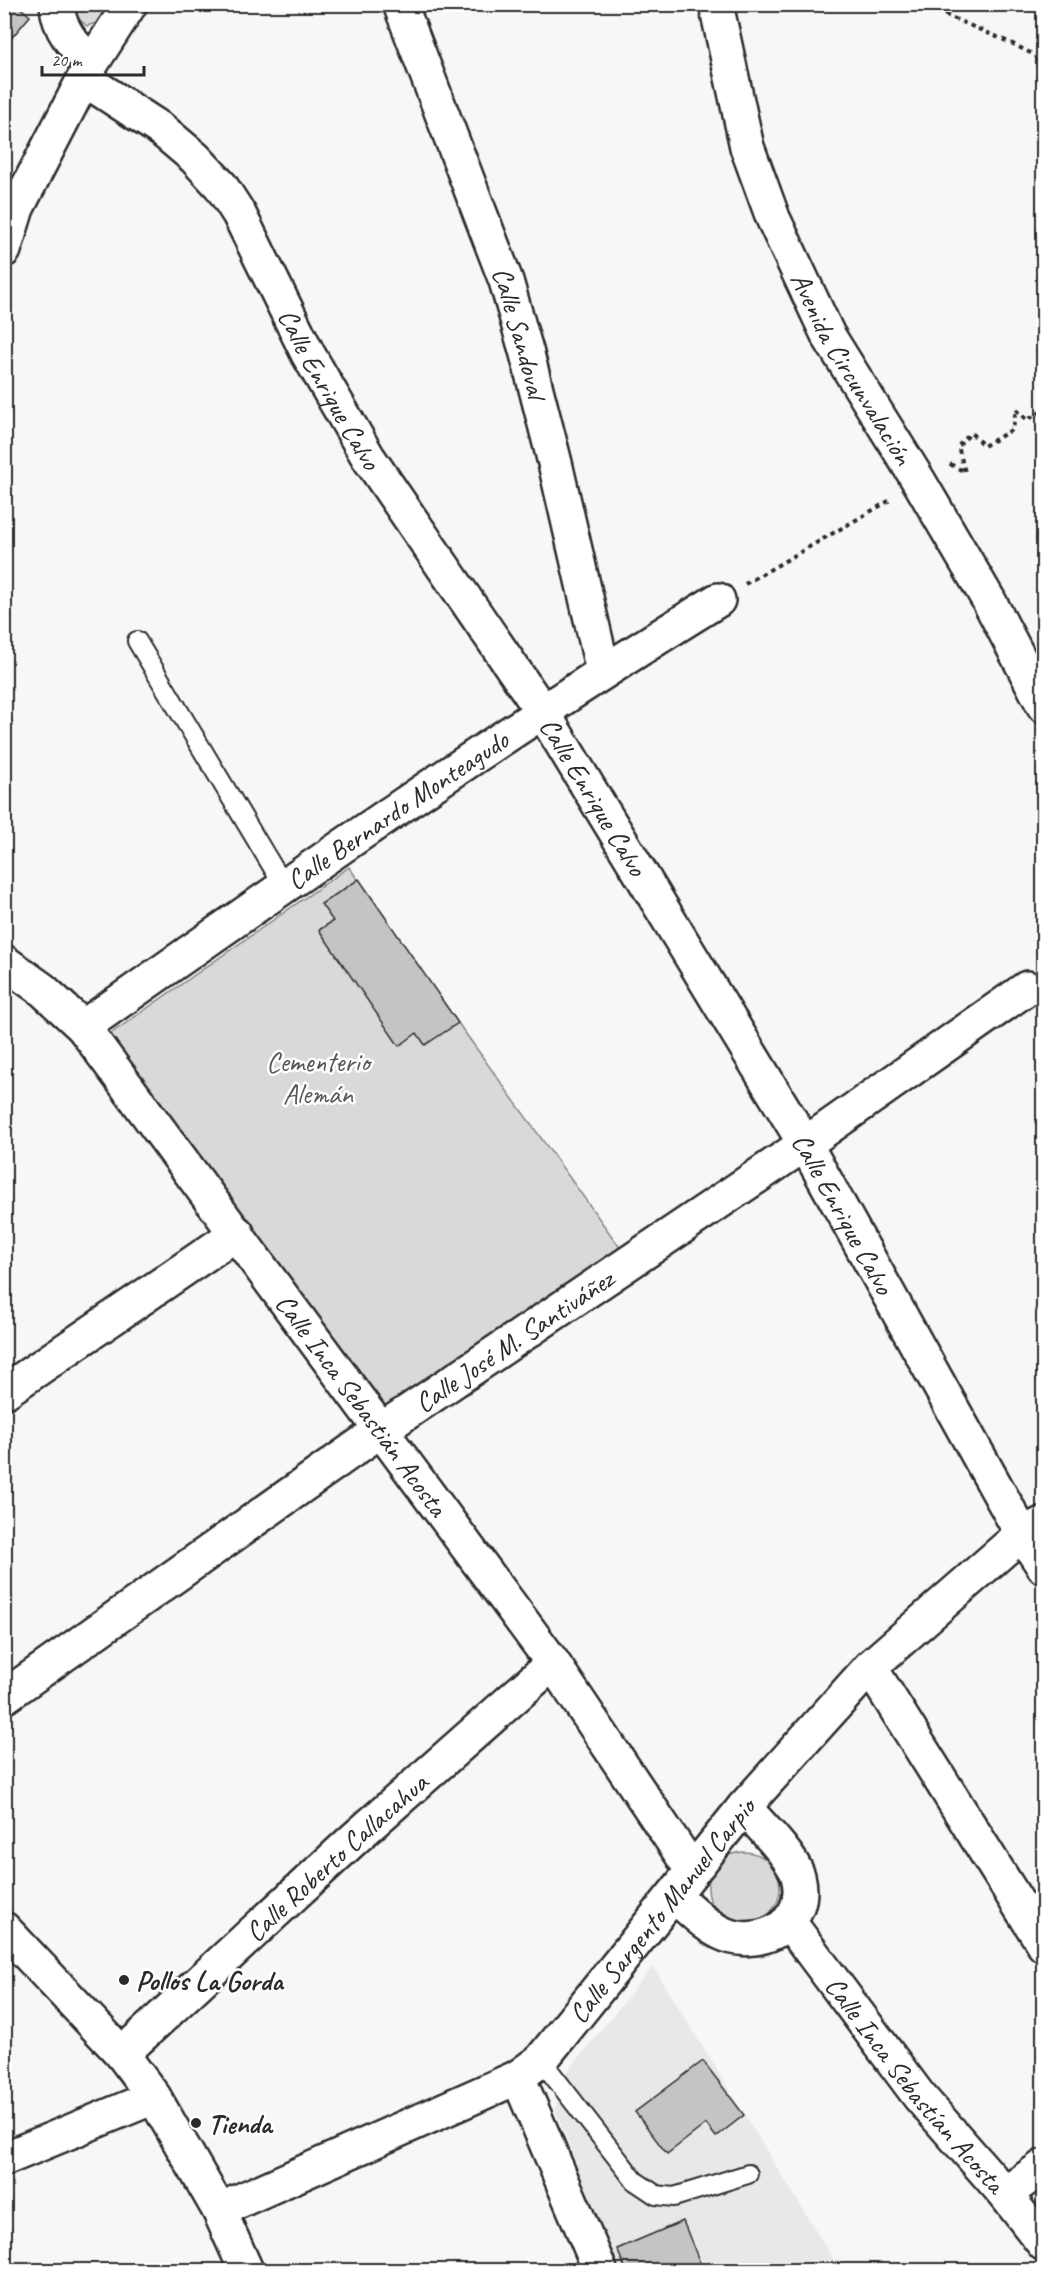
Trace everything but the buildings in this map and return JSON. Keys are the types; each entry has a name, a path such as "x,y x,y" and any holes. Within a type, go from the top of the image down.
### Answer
{"street":[{"name":"Calle Enrique Calvo","path":"57,4 64,32 75,46 88,71 195,158 221,186 239,214 308,354 368,457 542,711 805,1144 1033,1528 1044,1567"},
{"path":"4,250 17,208 88,71 130,4"},
{"name":"Calle Sandoval","path":"400,4 506,281 528,354 550,441 603,671"},
{"name":"Avenida Circunvalación","path":"716,4 747,147 773,218 828,335 920,483 988,599 1044,706"},
{"path":"722,39 733,4"},
{"name":"Calle Bernardo Monteagudo","path":"83,1027 284,886 542,711 718,600"},
{"name":"Calle Inca Sebastián Acosta","path":"4,962 43,990 83,1027 237,1233 553,1663 683,1883"},
{"name":"Calle José M. Santiváñez","path":"4,1697 381,1430 805,1144 1027,988"},
{"path":"4,1392 237,1233"},
{"name":"Calle Sargento Manuel Carpio","path":"219,2210 530,2068 744,1807 870,1667 1033,1528"},
{"name":"Calle Roberto Callacahua","path":"122,2054 354,1839 553,1663"},
{"path":"870,1667 1044,1945"},
{"path":"683,1883 724,1934 742,1939 762,1938 776,1932 789,1922 797,1905 800,1887 797,1874 790,1862 744,1807"},
{"name":"Calle Inca Sebastían Acosta","path":"789,1922 919,2096 1005,2193 1044,2244"},
{"path":"4,1929 122,2054 154,2097 219,2210 246,2271"},
{"path":"530,2068 600,2271"},
{"path":"4,2159 154,2097"},
{"path":"1005,2193 1044,2166"}],"lane":[{"path":"137,640 284,886"},
{"path":"530,2068 635,2181 656,2195 674,2197 748,2174"}],"path":[{"path":"920,4 1011,43 1044,60"},
{"path":"718,600 920,483 942,459 965,471 958,446 971,434 984,446 1013,429 1016,409 1027,420 1044,410"}],"shaded area":[{"path":"653,1966 840,2270 618,2270 555,2109 564,2076"}],"green space":[{"path":"72,5 111,5 100,22 87,26 74,15"},
{"name":"Cementerio Alemán","path":"349,867 624,1253 390,1421 106,1037"},
{"path":"744,1852 764,1858 774,1868 780,1888 774,1908 764,1918 744,1924 724,1918 714,1908 708,1888 714,1868 724,1858"}],"place":[{"name":"Pollos La Gorda","path":"124,1980"},
{"name":"Tienda","path":"196,2123"}]}
